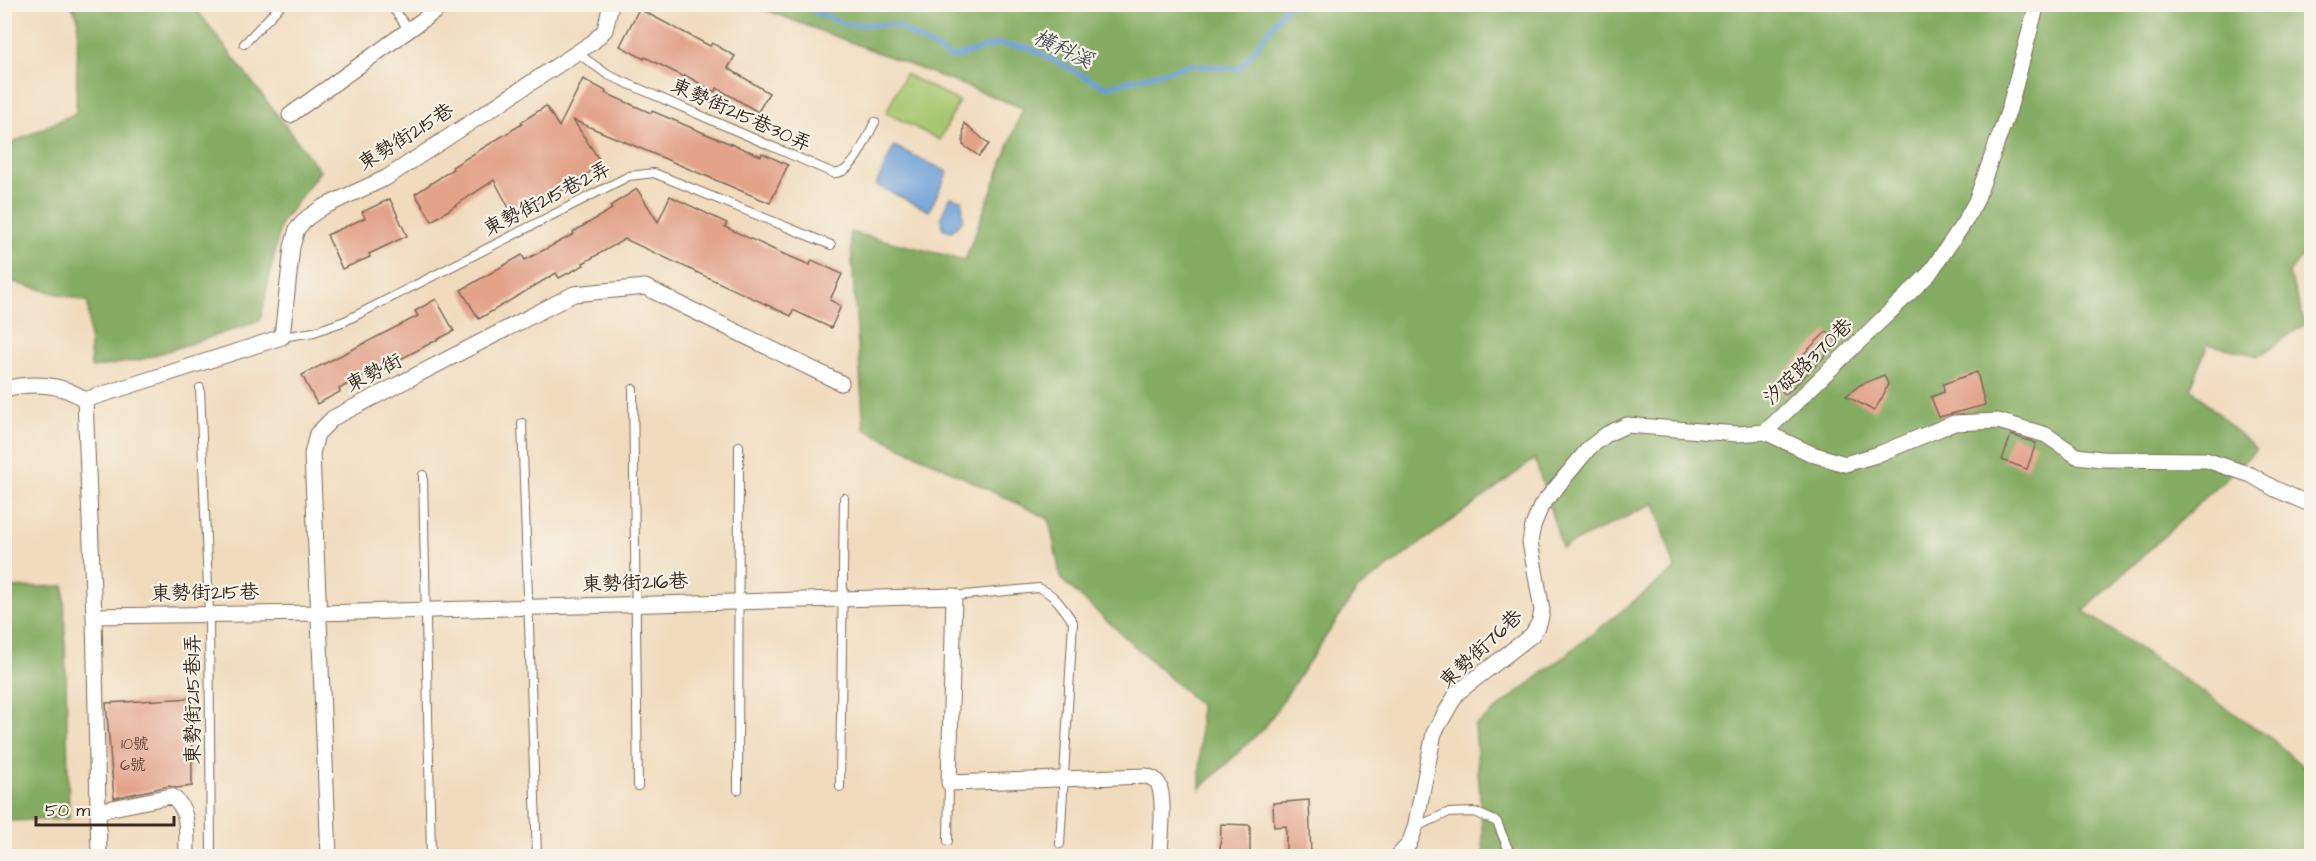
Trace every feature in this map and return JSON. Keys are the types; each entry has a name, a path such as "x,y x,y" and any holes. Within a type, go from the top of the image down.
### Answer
{"street":[{"path":"290,115 445,4"},
{"name":"東勢街215巷","path":"282,338 292,247 297,229 307,218 323,207 386,178 593,42 605,30 611,4"},
{"name":"汐碇路370巷","path":"2037,4 2009,110 1976,201 1964,223 1929,274 1765,432 1812,454 1845,464 1876,455 1954,423 1998,421 2046,435 2077,456 2101,459 2206,460 2251,475 2275,489 2312,504"},
{"name":"東勢街","path":"329,856 312,454 317,434 333,418 574,294 645,287 841,383"},
{"path":"85,400 282,338"},
{"path":"4,389 19,386 63,387 74,391 85,400 94,616 99,856"},
{"name":"東勢街76巷","path":"1398,856 1408,844 1415,828 1434,733 1457,693 1532,635 1540,621 1542,610 1530,542 1533,526 1541,506 1589,448 1606,434 1627,425 1737,434 1765,432"},
{"path":"954,596 949,783 1063,778 1146,776 1153,778 1158,783 1161,803 1160,856"},
{"name":"東勢街216巷","path":"318,613 954,596"},
{"name":"東勢街215巷","path":"94,616 318,613"},
{"path":"98,811 171,796 185,808 188,856"}],"lane":[{"path":"244,44 282,4"},
{"path":"307,4 321,4"},
{"path":"390,4 409,30"},
{"name":"東勢街215巷30弄","path":"576,52 608,75 833,173 839,174 849,168 875,122"},
{"name":"東勢街215巷2弄","path":"282,338 314,332 345,321 629,176 654,173 831,245"},
{"path":"200,388 209,614"},
{"path":"633,389 638,786"},
{"path":"522,423 537,856"},
{"path":"738,446 738,790"},
{"path":"423,475 431,856"},
{"path":"840,787 844,498"},
{"path":"954,596 1039,588 1058,600 1073,622 1060,844"},
{"name":"東勢街215巷1弄","path":"209,614 211,856"},
{"path":"948,841 949,783"},
{"path":"1415,828 1447,813 1475,812 1497,822 1510,856"}],"green space":[{"path":"71,5 193,5 320,171 281,223 260,321 140,360 91,368 88,302 5,280 5,146 76,113 78,18"},
{"path":"753,5 2311,5 2311,244 2289,273 2305,324 2259,356 2208,344 2191,388 2256,450 2084,611 2272,739 2311,774 2311,856 1484,856 1475,726 1675,569 1655,503 1562,548 1535,459 1357,590 1265,727 1200,789 1200,705 1061,579 1049,519 864,429 850,232 965,260 1023,108"},
{"path":"905,74 959,101 940,140 886,113"},
{"path":"64,586 69,819 5,821 5,588"}],"water":[{"path":"894,146 948,172 929,211 876,185"},
{"path":"950,197 962,200 963,220 952,231 943,229 941,217"}],"building":[{"path":"639,9 710,46 712,43 735,56 728,68 769,93 758,112 717,88 715,92 685,75 684,77 620,46"},
{"path":"583,79 606,91 605,93 651,113 652,111 788,165 770,203 573,120 602,164 566,188 514,217 494,180 432,221 415,194 546,106 559,127"},
{"path":"964,123 989,144 979,156 963,145"},
{"path":"637,189 658,222 670,196 727,223 725,227 779,252 810,265 812,260 842,274 830,300 841,306 831,328 793,310 791,316 625,239 559,278 556,273 479,319 461,290 522,255 525,260 574,234 573,232 612,209 610,206"},
{"path":"390,199 407,236 369,254 370,257 342,269 327,235 365,218 362,212"},
{"path":"436,299 454,331 395,362 393,359 317,404 302,375 418,316 415,311"},
{"path":"1827,331 1839,343 1785,395 1775,382"},
{"path":"1977,372 1985,405 1939,417 1931,397 1944,392 1943,384"},
{"path":"1884,375 1888,384 1874,411 1846,396 1860,385"},
{"path":"2011,435 2036,443 2027,469 2002,460"},
{"path":"192,698 192,786 177,788 169,786 114,798 106,703"},
{"path":"1309,800 1311,856 1286,856 1286,826 1274,827 1273,803"},
{"path":"1221,824 1250,825 1250,856 1220,856"}],"waterway":[{"name":"橫科溪","path":"798,4 844,24 895,25 952,58 997,44 1027,47 1106,87 1190,65 1240,69 1286,7 1293,4"}]}
